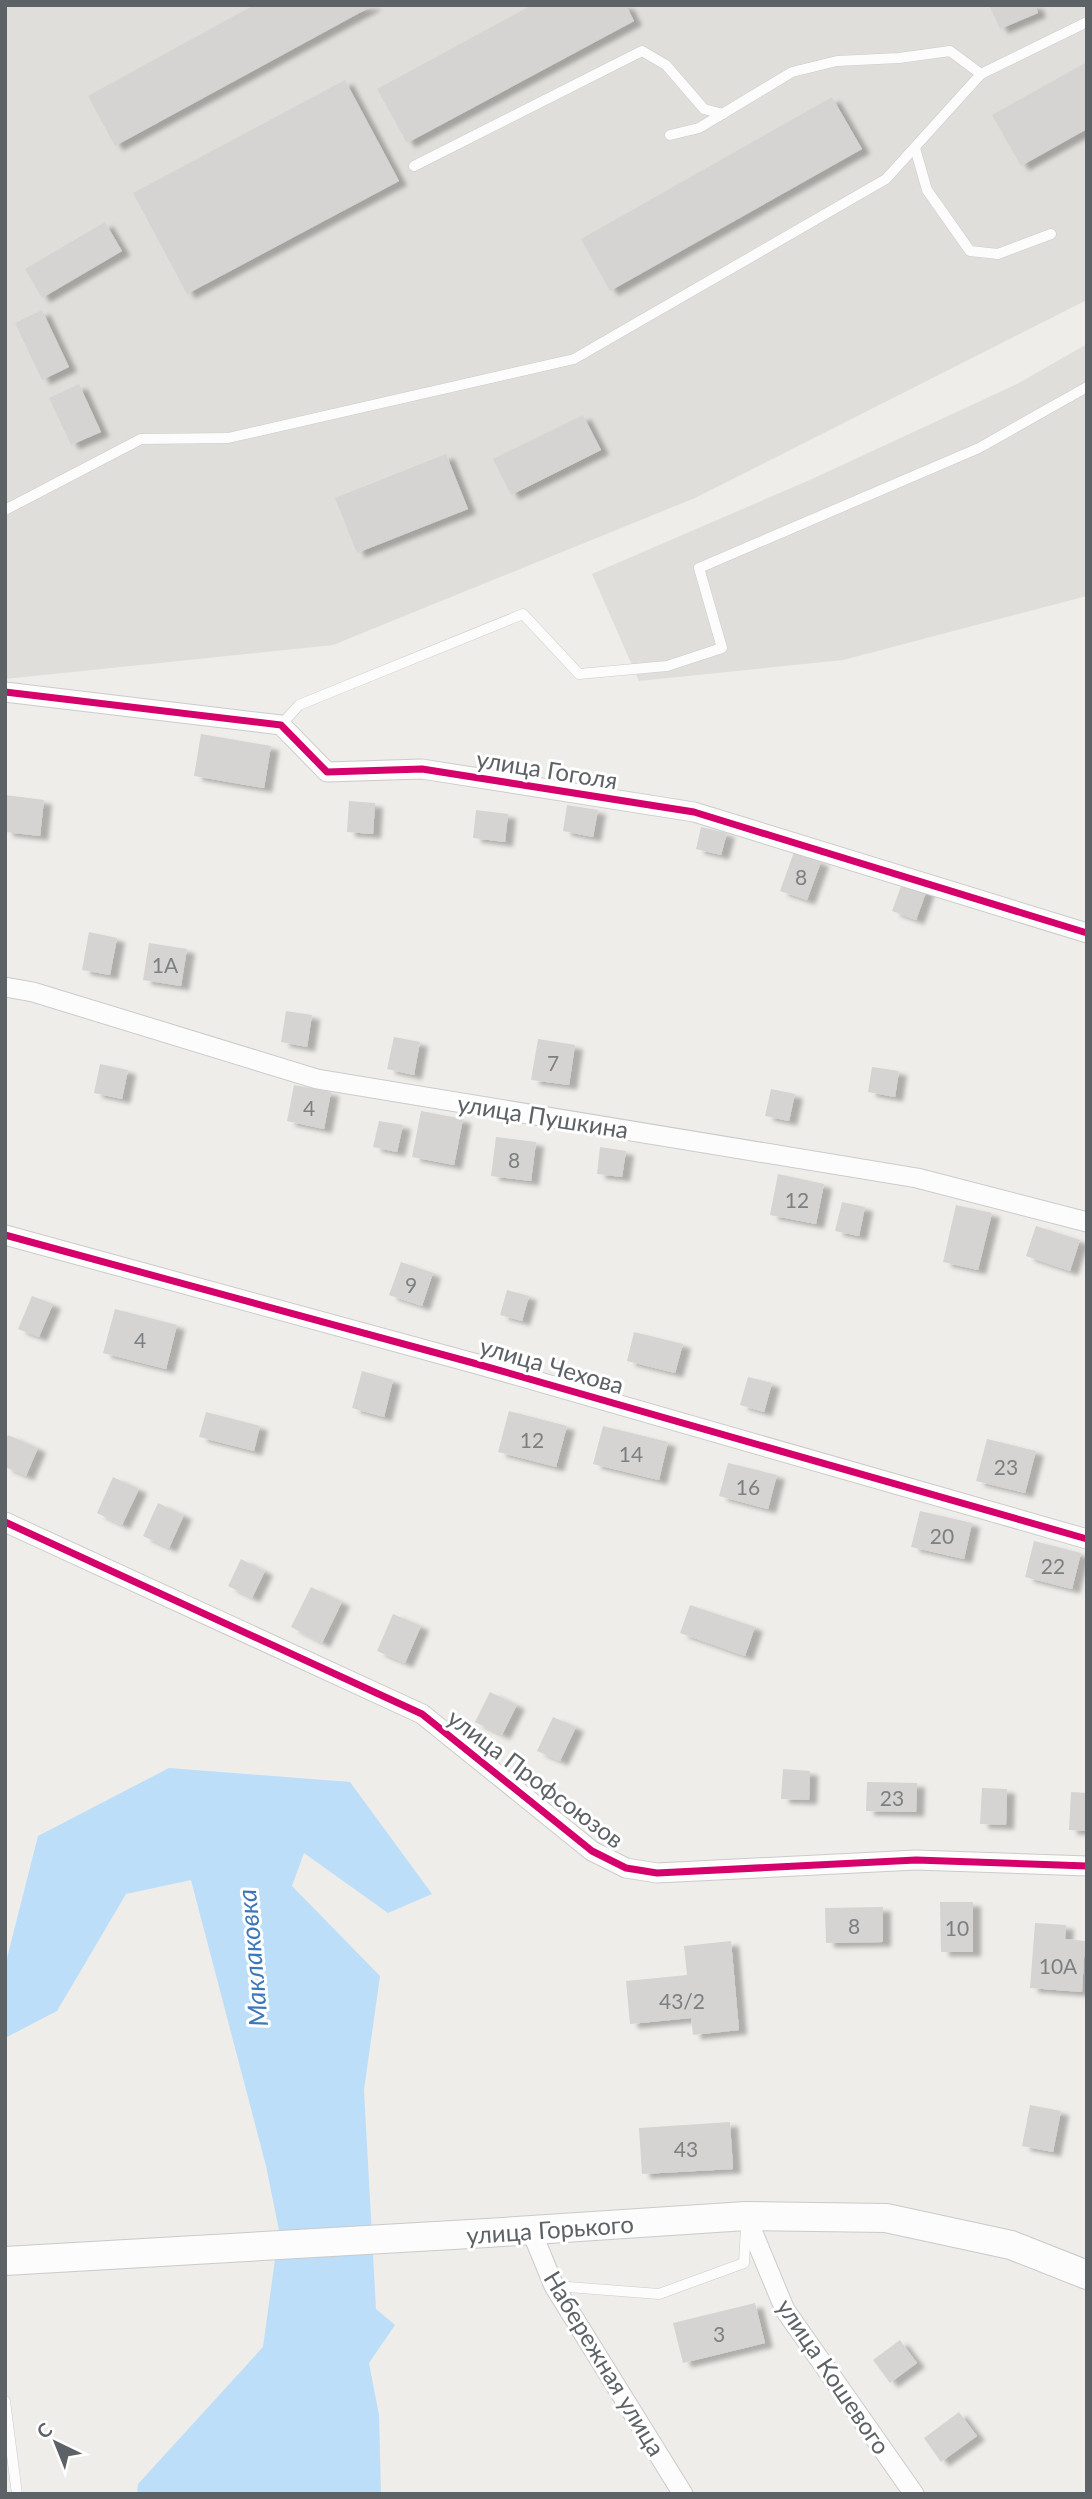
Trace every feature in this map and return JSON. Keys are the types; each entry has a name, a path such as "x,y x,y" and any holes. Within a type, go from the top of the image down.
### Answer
{"street":[{"path":"5,692 281,725"},
{"name":"улица Гоголя","path":"281,725 327,772 422,769 694,812 1087,933"},
{"name":"улица Пушкина","path":"5,987 33,992 317,1079 917,1178 1087,1222"},
{"name":"улица Чехова","path":"5,1235 477,1364 1087,1539"},
{"name":"улица Профсоюзов","path":"5,1522 422,1714 592,1851 626,1868 657,1873 916,1860 1087,1866"},
{"name":"улица Горького","path":"11,2260 746,2216 886,2218 1011,2245 1087,2275"},
{"name":"улица Кошевого","path":"746,2216 785,2310 914,2494"},
{"name":"Набережная улица","path":"531,2230 554,2286 683,2494"}],"lane":[{"path":"5,510 141,439 228,438 574,359 886,179 981,74 1087,22"},
{"path":"414,166 642,51 666,65 704,109 723,114"},
{"path":"670,135 699,128 792,72 837,61 899,58 950,51 981,74"},
{"path":"915,148 927,190 970,251 998,254 1051,234"},
{"path":"281,725 299,705 523,614 579,674 667,666 722,648 699,568 979,448 1087,387"},
{"path":"554,2286 659,2294 744,2263 746,2216"},
{"path":"5,2401 17,2494"}],"shaded area":[{"path":"5,5 1087,5 1087,300 695,498 333,645 5,679"},
{"path":"1087,344 1087,596 843,660 639,681 592,574 812,479 1017,384"}],"water":[{"name":"Маклаковка","path":"169,1768 350,1782 432,1894 388,1913 304,1853 292,1886 380,1976 364,2090 376,2309 395,2325 369,2363 379,2415 381,2494 137,2494 138,2484 263,2347 279,2230 266,2166 191,1880 126,1894 57,2011 5,2038 5,1966 38,1836"}],"building":[{"path":"254,5 374,5 115,146 88,96"},
{"path":"532,5 626,5 634,21 407,143 377,89"},
{"path":"989,5 1035,5 1038,13 1000,29"},
{"path":"1087,62 1087,129 1021,166 992,115"},
{"path":"345,80 399,181 187,294 133,193"},
{"path":"832,97 862,149 610,291 581,239"},
{"path":"105,222 122,251 42,298 25,269"},
{"path":"42,310 69,367 42,380 15,323"},
{"path":"79,384 101,432 71,445 49,398"},
{"path":"583,415 601,450 511,495 493,459"},
{"path":"446,454 468,509 357,553 335,498"},
{"path":"201,734 271,746 264,788 194,776"},
{"path":"5,795 44,800 40,836 5,832"},
{"path":"349,801 375,803 373,834 347,832"},
{"path":"567,805 598,810 593,837 563,831"},
{"path":"476,810 508,814 505,842 473,838"},
{"path":"701,827 727,833 721,855 696,849"},
{"path":"794,852 821,862 807,900 780,891"},
{"path":"903,881 927,890 916,920 892,911"},
{"path":"89,932 117,938 110,975 82,970"},
{"path":"149,943 187,949 181,986 143,980"},
{"path":"286,1011 312,1015 307,1047 281,1042"},
{"path":"394,1037 420,1042 414,1075 387,1069"},
{"path":"538,1039 575,1045 569,1085 531,1080"},
{"path":"100,1064 128,1070 122,1099 94,1093"},
{"path":"872,1067 899,1071 895,1097 868,1092"},
{"path":"294,1085 331,1092 324,1129 287,1121"},
{"path":"771,1089 795,1094 789,1121 765,1116"},
{"path":"421,1111 463,1119 454,1165 412,1157"},
{"path":"379,1121 403,1125 397,1152 373,1147"},
{"path":"496,1137 536,1142 531,1181 491,1176"},
{"path":"600,1147 626,1151 622,1177 597,1174"},
{"path":"778,1174 824,1184 816,1224 770,1215"},
{"path":"842,1202 865,1207 859,1236 835,1231"},
{"path":"956,1205 992,1213 978,1270 943,1262"},
{"path":"1036,1226 1080,1240 1070,1271 1026,1256"},
{"path":"401,1262 433,1273 422,1306 389,1295"},
{"path":"507,1290 529,1296 522,1321 500,1315"},
{"path":"32,1296 53,1304 39,1337 18,1329"},
{"path":"115,1309 177,1325 166,1369 103,1353"},
{"path":"634,1332 683,1344 675,1373 627,1361"},
{"path":"362,1371 393,1380 384,1417 352,1408"},
{"path":"748,1377 772,1383 764,1412 740,1405"},
{"path":"509,1411 567,1426 556,1467 498,1452"},
{"path":"206,1412 260,1426 254,1451 199,1437"},
{"path":"603,1426 668,1442 659,1480 593,1464"},
{"path":"8,1435 38,1448 26,1476 5,1467 5,1442"},
{"path":"987,1439 1036,1451 1025,1493 976,1481"},
{"path":"728,1463 777,1475 768,1509 719,1496"},
{"path":"113,1477 139,1489 122,1525 97,1513"},
{"path":"158,1503 184,1515 169,1548 143,1536"},
{"path":"920,1511 972,1523 964,1559 911,1547"},
{"path":"1034,1541 1081,1553 1072,1589 1025,1577"},
{"path":"241,1559 265,1571 252,1598 228,1586"},
{"path":"311,1587 342,1602 322,1643 291,1627"},
{"path":"690,1605 755,1627 745,1656 680,1633"},
{"path":"393,1614 421,1626 405,1663 377,1651"},
{"path":"490,1692 517,1705 502,1735 475,1722"},
{"path":"553,1717 576,1727 560,1761 537,1751"},
{"path":"783,1769 810,1771 809,1800 781,1799"},
{"path":"867,1782 917,1783 916,1812 866,1811"},
{"path":"982,1788 1007,1789 1006,1825 980,1824"},
{"path":"1071,1792 1087,1793 1087,1831 1069,1830"},
{"path":"940,1902 973,1902 973,1952 941,1952"},
{"path":"883,1907 883,1942 826,1943 825,1908"},
{"path":"1035,1923 1066,1925 1065,1939 1085,1941 1082,1992 1030,1988"},
{"path":"731,1941 739,2030 693,2035 691,2018 630,2024 626,1981 687,1975 684,1946"},
{"path":"1030,2105 1061,2111 1053,2152 1022,2146"},
{"path":"730,2122 733,2169 642,2174 639,2128"},
{"path":"755,2303 765,2343 683,2363 673,2323"},
{"path":"900,2340 917,2363 890,2383 873,2360"},
{"path":"959,2412 977,2436 941,2462 924,2438"}],"cycle path":[{"path":"5,692 281,725 327,772 422,769 694,812 1087,933"},
{"path":"5,1235 477,1364 1087,1539"},
{"path":"5,1522 422,1714 592,1851 626,1868 657,1873 916,1860 1087,1866"}]}
